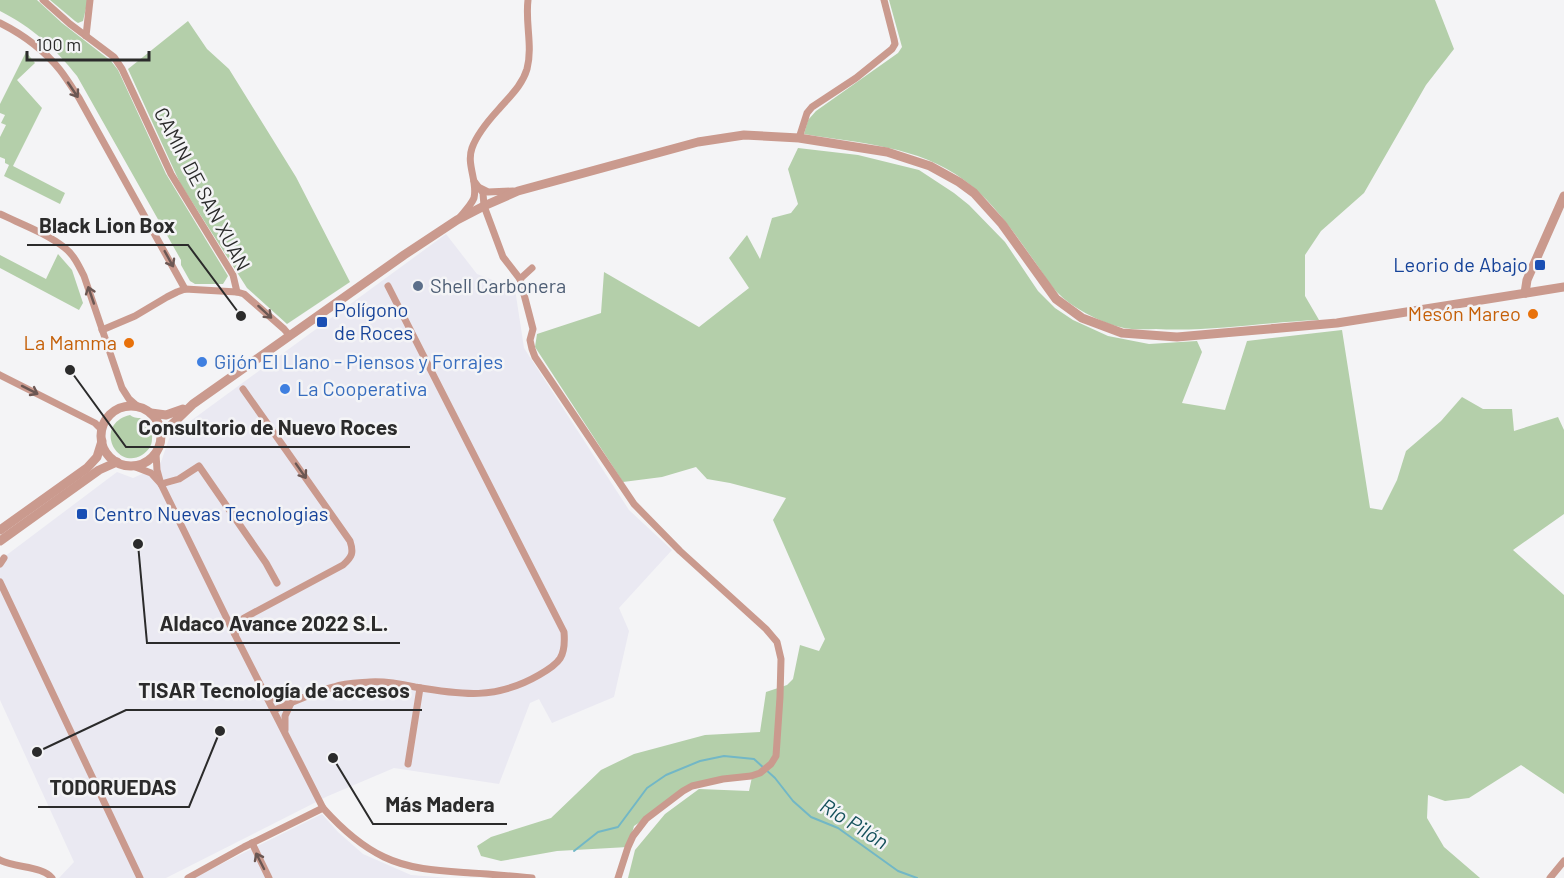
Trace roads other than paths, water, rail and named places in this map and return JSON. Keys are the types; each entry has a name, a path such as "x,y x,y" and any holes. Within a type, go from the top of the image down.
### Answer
{"street":[{"name":"CAMIN DE SAN XUAN","path":"43,0 114,57 122,69 171,174 233,275 237,292 250,298 290,336"},
{"path":"86,36 90,0"},
{"path":"528,0 530,54 527,70 511,97 482,129 471,150 470,169 477,189 476,196 484,206 503,257 520,279 533,329 530,340 531,349 634,504 766,629 777,642 781,658 776,756 771,764 752,776 698,784 683,791 664,805 646,819 633,836 618,878"},
{"path":"799,138 807,113 812,107 856,78 892,49 895,44 884,0"},
{"path":"0,23 38,47 60,69 79,98 185,289"},
{"path":"0,214 49,238 65,249 76,261 84,276 122,388 137,406 160,415 173,414 193,404 404,255 457,220 484,206 518,191 698,142 744,135 799,138 887,152 930,166 959,182 974,194 1002,224 1056,299 1082,318 1122,333 1177,337 1337,323 1564,287"},
{"path":"477,189 488,192 518,191"},
{"path":"457,220 471,205 477,189"},
{"path":"1525,293 1527,279 1564,196"},
{"path":"520,279 532,268"},
{"path":"274,710 332,687 346,684 374,682 454,693 497,692 530,681 553,667 562,658 565,644 564,632 388,286"},
{"path":"102,330 135,316 185,289 237,292"},
{"path":"0,375 95,423 102,430"},
{"path":"235,634 239,623 244,618 343,565 350,559 353,549 350,541 243,389"},
{"path":"162,434 193,404"},
{"path":"0,530 87,468 97,457 106,420 114,411 125,406 137,406"},
{"path":"133,466 149,461 160,447 162,434 158,422 151,413"},
{"path":"102,441 110,457 117,462 151,473 161,484"},
{"path":"156,454 161,484 323,808 338,824 385,858 429,870 531,878"},
{"path":"0,541 99,470 117,462"},
{"path":"161,484 179,479 199,466 267,563 277,583"},
{"path":"0,582 140,878"},
{"path":"225,614 244,618"},
{"path":"408,764 420,688"},
{"path":"266,694 279,701 291,703"},
{"path":"285,733 285,716 291,703"},
{"path":"188,878 323,808"},
{"path":"252,843 269,878"},
{"path":"0,860 16,866 44,870 52,878"},
{"path":"1550,878 1564,861"}],"waterway":[{"name":"Río Pilón","path":"574,851 598,832 618,827 647,788 666,775 700,761 724,756 754,759 811,817 838,828 898,871 917,878"}],"place":[{"name":"Leorio de Abajo","path":"1540,265"},
{"name":"Shell Carbonera","path":"418,286"},
{"name":"Mesón Mareo","path":"1533,314"},
{"name":"Black Lion Box","path":"241,316"},
{"name":"Polígono de Roces","path":"322,322"},
{"name":"La Mamma","path":"129,343"},
{"name":"Gijón El Llano - Piensos y Forrajes","path":"202,362"},
{"name":"Consultorio de Nuevo Roces","path":"70,370"},
{"name":"La Cooperativa","path":"285,389"},
{"name":"Centro Nuevas Tecnologias","path":"82,514"},
{"name":"Aldaco Avance 2022 S.L.","path":"138,544"},
{"name":"TODORUEDAS","path":"220,731"},
{"name":"TISAR Tecnología de accesos","path":"37,752"},
{"name":"Más Madera","path":"333,758"}]}
